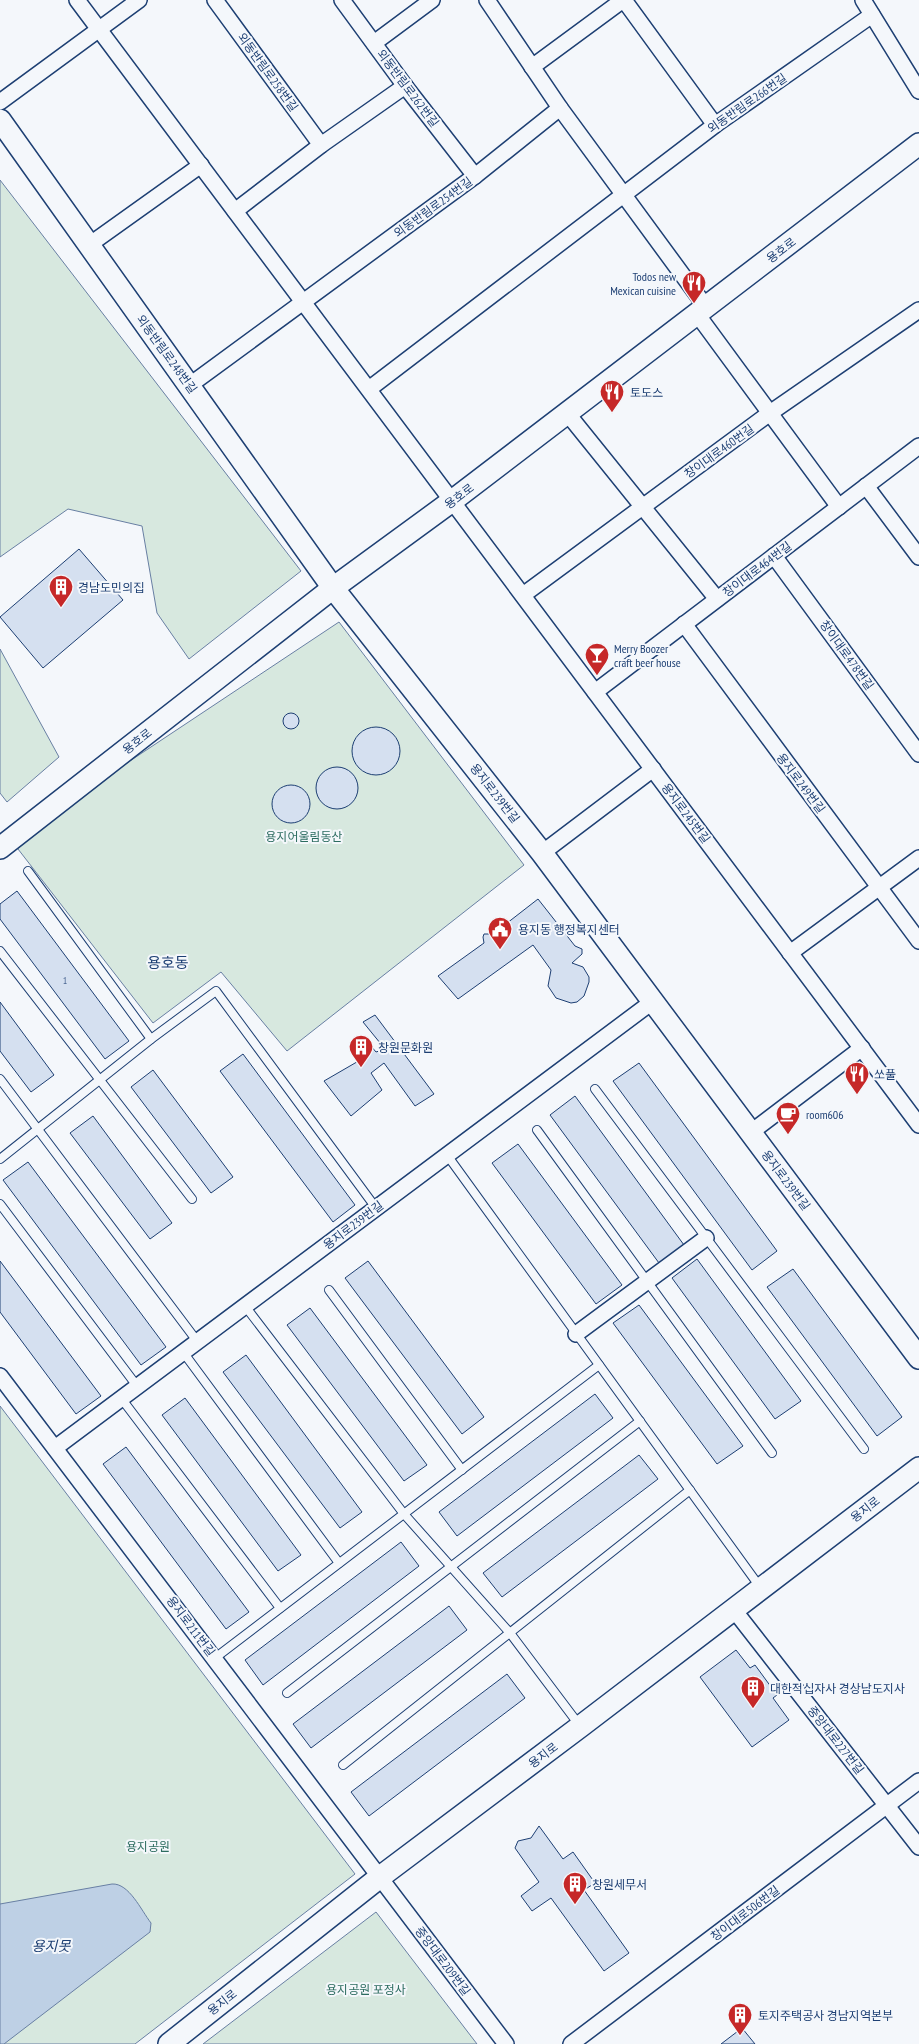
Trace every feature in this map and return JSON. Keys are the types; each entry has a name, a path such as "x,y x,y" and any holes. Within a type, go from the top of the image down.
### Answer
{"street":[{"path":"77,0 452,501"},
{"path":"0,102 139,0"},
{"name":"외동반림로258번길","path":"215,0 321,145"},
{"name":"외동반림로262번길","path":"342,0 405,86 475,176"},
{"path":"374,43 432,0"},
{"path":"487,0 560,108 624,194 770,413 839,507"},
{"path":"532,67 624,0 715,125"},
{"path":"863,0 919,91"},
{"name":"외동반림로266번길","path":"624,194 715,125 872,14"},
{"path":"235,211 321,145 405,86"},
{"name":"외동반림로254번길","path":"190,385 475,176 560,108"},
{"name":"외동반림로248번길","path":"0,120 333,588"},
{"name":"용호로","path":"0,848 333,588 452,501 919,144"},
{"path":"90,245 201,165"},
{"path":"368,389 624,194"},
{"name":"창이대로460번길","path":"522,595 770,413 919,310"},
{"path":"567,413 717,599"},
{"name":"창이대로464번길","path":"595,692 919,446"},
{"path":"866,486 919,557"},
{"name":"용지로245번길","path":"452,501 919,1125"},
{"name":"창이대로478번길","path":"774,556 919,754"},
{"name":"용지로239번길","path":"333,588 542,853 919,1358"},
{"name":"용지로249번길","path":"684,624 919,941"},
{"path":"542,853 653,769"},
{"path":"790,953 919,858"},
{"name":"용지로239번길","path":"55,1448 652,1002"},
{"path":"750,1132 862,1048"},
{"path":"576,1334 706,1238"},
{"name":"용지로211번길","path":"0,1376 380,1877"},
{"name":"용지로","path":"169,2044 380,1877 919,1468"},
{"name":"중앙대로227번길","path":"734,1610 919,1847"},
{"name":"창이대로506번길","path":"571,2044 919,1781"},
{"name":"중앙대로209번길","path":"380,1877 506,2044"}],"lane":[{"path":"28,871 151,1039"},
{"path":"0,951 192,1199"},
{"path":"0,1159 151,1039 216,991 376,1208"},
{"path":"0,1079 197,1341"},
{"path":"595,1089 864,1449"},
{"path":"537,1130 772,1453"},
{"path":"447,1155 762,1589"},
{"path":"0,1204 137,1386"},
{"path":"329,1290 462,1470"},
{"path":"245,1306 404,1514 510,1633 581,1726"},
{"path":"183,1352 339,1563"},
{"path":"215,1658 599,1365"},
{"path":"122,1398 280,1608"},
{"path":"287,1693 640,1421"},
{"path":"343,1765 690,1490"}],"green space":[{"path":"0,180 301,571 189,659 157,613 142,526 68,509 0,557"},
{"name":"용지어울림동산","path":"339,622 524,865 287,1051 221,972 153,1023 11,840"},
{"path":"0,649 59,757 7,802 0,793"},
{"name":"용지공원","path":"0,1406 355,1874 135,2044 0,2044"},
{"name":"용지공원 포정사","path":"376,1912 477,2044 203,2044"}],"water":[{"name":"용지못","path":"112,1884 124,1888 134,1898 151,1923 150,1932 4,2044 0,2044 0,1904"}],"building":[{"name":"경남도민의집","path":"79,549 123,600 43,668 0,617"},
{"path":"291,713 297,715 299,721 297,727 291,729 285,727 283,721 285,715"},
{"path":"371,727 381,727 393,734 400,746 400,756 393,768 381,775 371,775 363,771 356,764 352,756 352,746 356,738 363,731"},
{"path":"337,767 352,773 358,788 352,803 337,809 322,803 316,788 322,773"},
{"path":"291,785 305,790 310,804 305,818 291,823 277,818 272,804 277,790"},
{"path":"17,891 129,1041 105,1059 0,919 0,904"},
{"name":"용지동 행정복지센터","path":"538,899 575,946 582,949 582,954 572,963 583,967 589,977 584,996 577,1002 571,1003 556,998 548,986 551,970 533,945 458,999 438,976 484,943 484,934 493,934"},
{"path":"0,1002 54,1075 31,1092 0,1051"},
{"name":"창원문화원","path":"375,1015 434,1094 415,1106 384,1063 371,1073 382,1090 351,1116 324,1081 362,1059 355,1044 365,1039 376,1052 385,1049 363,1022"},
{"path":"243,1054 355,1205 333,1222 220,1071"},
{"path":"639,1063 777,1251 752,1270 613,1081"},
{"path":"153,1070 233,1177 211,1193 131,1087"},
{"path":"575,1096 684,1245 659,1263 550,1115"},
{"path":"93,1116 172,1223 150,1239 70,1133"},
{"path":"518,1144 622,1285 596,1304 492,1163"},
{"path":"28,1162 166,1347 141,1365 3,1180"},
{"path":"697,1259 801,1401 775,1419 672,1278"},
{"path":"0,1261 101,1396 76,1414 0,1312"},
{"path":"368,1261 484,1417 462,1434 345,1278"},
{"path":"793,1269 902,1417 877,1436 767,1287"},
{"path":"639,1305 743,1446 717,1464 613,1323"},
{"path":"310,1308 427,1465 404,1481 287,1325"},
{"path":"246,1355 362,1512 340,1528 223,1372"},
{"path":"595,1394 613,1418 457,1536 439,1512"},
{"path":"185,1398 301,1555 278,1571 162,1415"},
{"path":"126,1447 249,1612 226,1629 103,1464"},
{"path":"639,1455 658,1479 502,1597 483,1573"},
{"path":"401,1542 419,1566 263,1685 245,1660"},
{"path":"449,1606 467,1630 311,1748 293,1724"},
{"name":"대한적십자사 경상남도지사","path":"736,1650 750,1668 755,1665 777,1695 773,1698 789,1720 752,1747 700,1677"},
{"path":"507,1674 525,1698 369,1816 351,1792"},
{"name":"창원세무서","path":"539,1826 563,1859 573,1852 595,1883 584,1890 629,1953 604,1971 551,1898 532,1911 521,1896 539,1882 515,1848 518,1841 531,1838"},
{"name":"토지주택공사 경남지역본부","path":"742,2028 755,2044 721,2044"}],"place":[{"name":"Todos new Mexican cuisine","path":"694,304"},
{"name":"토도스","path":"612,413"},
{"name":"경남도민의집","path":"61,608"},
{"name":"Merry Boozer craft beer house","path":"597,676"},
{"name":"용지동 행정복지센터","path":"500,950"},
{"name":"창원문화원","path":"361,1068"},
{"name":"쏘풀","path":"857,1095"},
{"name":"room606","path":"788,1135"},
{"name":"대한적십자사 경상남도지사","path":"753,1709"},
{"name":"창원세무서","path":"575,1905"},
{"name":"토지주택공사 경남지역본부","path":"740,2036"}],"district":[{"name":"용호동","path":"168,962"}]}
